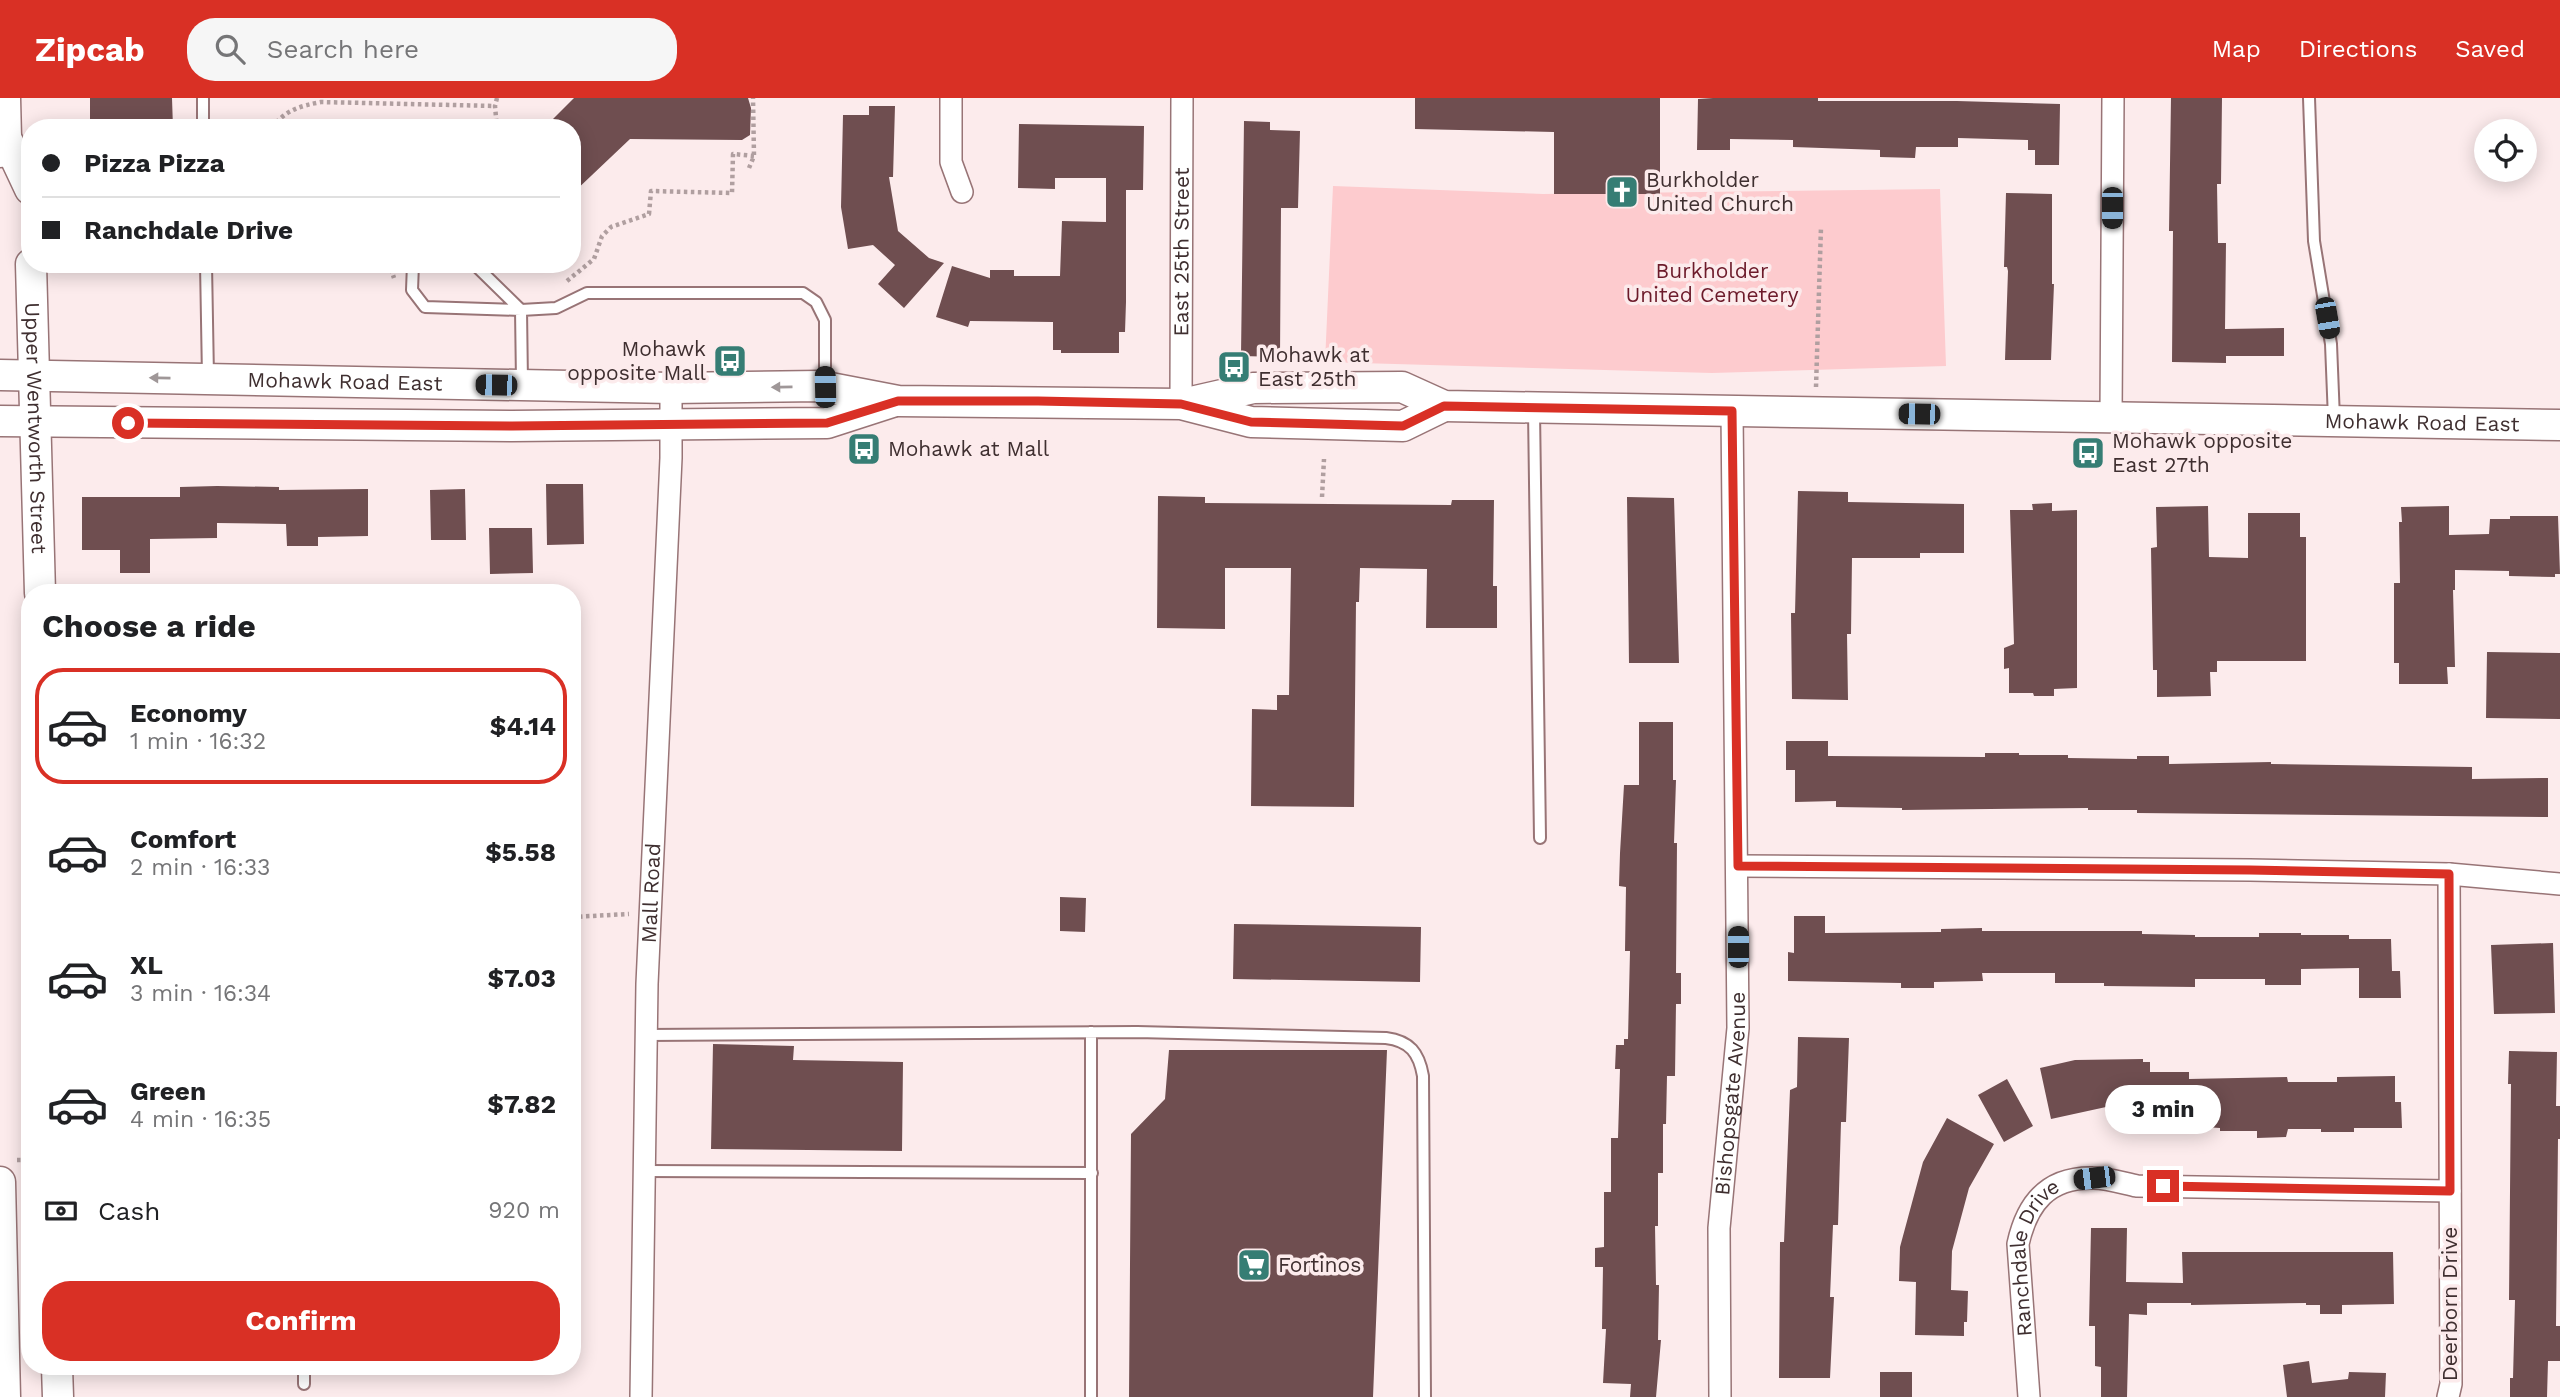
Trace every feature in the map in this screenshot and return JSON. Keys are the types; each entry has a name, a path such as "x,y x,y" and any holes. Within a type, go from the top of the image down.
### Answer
{"main road":[{"path":"5,98 3,145 21,174"},
{"name":"Upper Wentworth Street","path":"31,273 40,584"},
{"name":"Mohawk Road East","path":"0,375 671,388 825,387 898,401 1181,404 1252,388 1402,387 1444,406 2560,425"},
{"name":"Mohawk Road East","path":"0,421 671,425 827,423 898,401"},
{"path":"5,1397 9,1171"},
{"path":"57,1375 58,1397"}],"street":[{"path":"951,98 951,162 962,192"},
{"name":"East 25th Street","path":"1181,404 1182,98"},
{"path":"2112,417 2113,98"},
{"name":"Mall Road","path":"641,1397 646,1035 671,388"},
{"name":"Bishopsgate Avenue","path":"1720,1397 1719,1228 1738,1028 1732,411"},
{"path":"1738,866 2449,874 2560,884"},
{"name":"Deerborn Drive","path":"2448,1397 2451,1384 2449,874"},
{"name":"Ranchdale Drive","path":"2029,1397 2018,1244 2023,1221 2041,1194 2064,1182 2094,1178 2137,1186 2450,1191"}],"lane":[{"path":"203,98 203,119"},
{"path":"2309,98 2314,241 2331,344 2334,420"},
{"path":"206,273 208,379"},
{"path":"413,273 412,290 425,307 521,310 556,307 587,293 803,293 816,302 825,320 825,387"},
{"path":"483,273 521,310 522,385"},
{"path":"1534,408 1540,838"},
{"path":"1091,1032 1091,1397"},
{"path":"646,1035 1091,1032 1386,1038 1408,1043 1415,1051 1423,1076 1425,1397"},
{"path":"645,1171 1092,1173"},
{"path":"304,1375 304,1384"}],"path":[{"path":"496,98 496,119"},
{"path":"749,168 754,156 753,98"},
{"path":"279,119 297,107 321,102 495,106"},
{"path":"581,269 594,259 602,236 611,227 649,214 651,191 732,193 733,154 754,156"},
{"path":"1816,412 1821,227"},
{"path":"563,284 577,273"},
{"path":"1322,497 1324,459"},
{"path":"581,917 650,914"}],"green space":[{"name":"Burkholder United Cemetery","path":"1333,186 1543,194 1940,189 1946,366 1712,373 1325,362"}],"building":[{"path":"90,98 172,98 173,119 90,119"},
{"path":"574,98 748,98 751,108 750,135 742,140 630,139 581,185 581,119 553,119"},
{"name":"Burkholder United Church","path":"1415,98 1660,98 1660,194 1554,194 1554,132 1415,129"},
{"path":"2171,98 2222,98 2221,184 2217,184 2218,243 2226,243 2225,329 2284,328 2284,356 2226,356 2226,363 2172,362 2173,231 2169,231"},
{"path":"1698,99 2060,104 2059,165 2035,165 2035,150 2028,150 2028,140 1958,138 1958,147 1916,147 1915,158 1880,157 1880,150 1793,147 1793,140 1730,139 1730,150 1697,150"},
{"path":"869,106 895,106 893,177 889,177 898,231 929,258 944,263 904,308 878,284 895,265 873,245 848,249 841,207 843,115 869,115"},
{"path":"1244,121 1270,122 1270,130 1300,131 1298,208 1281,208 1280,357 1241,356"},
{"path":"1019,124 1144,126 1143,190 1126,190 1125,332 1119,332 1119,353 1061,353 1061,350 1053,350 1053,322 970,321 968,327 936,317 952,266 990,278 990,270 1014,270 1014,276 1060,276 1062,221 1106,222 1106,178 1055,178 1055,189 1018,188"},
{"path":"2006,193 2052,194 2054,284 2051,360 2005,360 2008,271 2007,267 2004,267"},
{"path":"546,484 583,484 584,544 547,545"},
{"path":"180,487 279,487 279,490 368,489 368,536 318,537 318,546 287,546 286,524 217,523 217,538 150,539 150,573 120,573 120,550 82,550 82,497 180,497"},
{"path":"465,489 466,540 431,540 430,490"},
{"path":"1798,491 1848,492 1848,502 1964,504 1964,553 1920,553 1920,558 1852,558 1851,634 1847,634 1848,700 1792,699 1791,613 1795,613"},
{"path":"1158,496 1205,497 1205,503 1451,505 1452,500 1494,500 1493,586 1497,586 1497,628 1426,628 1427,569 1360,568 1359,602 1356,602 1354,807 1251,806 1252,709 1277,710 1277,695 1289,695 1291,568 1225,568 1225,629 1157,628"},
{"path":"1627,497 1674,498 1679,663 1629,663"},
{"path":"2052,503 2052,511 2077,510 2077,688 2054,689 2054,696 2009,693 2009,668 2004,669 2004,648 2014,644 2010,510 2033,510 2032,504"},
{"path":"2208,506 2209,557 2248,558 2248,513 2300,513 2300,537 2306,537 2306,661 2217,661 2217,672 2210,672 2211,696 2157,697 2157,670 2153,670 2151,548 2157,547 2156,507"},
{"path":"2449,506 2449,535 2489,534 2490,519 2510,519 2510,516 2558,516 2560,574 2555,574 2555,577 2509,576 2509,571 2455,570 2455,667 2447,667 2448,684 2399,684 2399,663 2394,663 2394,583 2400,583 2401,507"},
{"path":"489,528 532,528 533,573 490,574"},
{"path":"2487,652 2560,653 2560,719 2486,718"},
{"path":"1639,722 1673,722 1673,780 1676,780 1674,843 1677,843 1676,973 1681,973 1681,1004 1676,1004 1675,1076 1667,1076 1663,1173 1658,1173 1656,1285 1659,1285 1658,1340 1661,1340 1656,1397 1630,1397 1631,1384 1603,1383 1606,1329 1602,1329 1603,1267 1595,1267 1595,1248 1604,1247 1604,1192 1611,1192 1611,1138 1618,1138 1620,1069 1615,1069 1616,1045 1624,1045 1624,1039 1628,1039 1630,951 1625,951 1626,887 1619,886 1620,853 1624,785 1639,785"},
{"path":"1786,741 1828,741 1828,756 1985,757 1985,753 2019,753 2068,755 2068,758 2137,759 2137,756 2169,756 2169,764 2271,762 2472,767 2472,779 2548,778 2548,817 2137,813 2137,810 2088,808 1902,810 1836,807 1836,801 1795,802 1795,770 1786,770"},
{"path":"1060,897 1086,898 1085,932 1060,931"},
{"path":"1794,916 1825,916 1825,933 1941,932 1941,929 1982,928 1982,931 2142,931 2142,934 2195,937 2259,937 2259,933 2301,933 2349,935 2349,939 2391,939 2392,971 2400,971 2401,998 2359,998 2359,968 2301,969 2301,985 2265,985 2265,979 2195,979 2195,987 2104,986 2104,983 2055,983 2055,973 1982,973 1983,981 1934,982 1934,988 1901,988 1901,983 1788,981 1788,952 1794,953"},
{"path":"1234,924 1421,927 1420,982 1233,979"},
{"path":"2553,943 2555,1013 2494,1014 2491,945"},
{"path":"1798,1037 1849,1038 1846,1122 1841,1122 1838,1225 1833,1225 1830,1297 1834,1297 1830,1378 1779,1378 1780,1242 1784,1242 1790,1090 1797,1087"},
{"path":"713,1044 794,1046 793,1060 903,1062 902,1151 711,1149"},
{"name":"Fortinos","path":"1169,1050 1387,1050 1373,1397 1129,1397 1131,1134 1165,1099"},
{"path":"2509,1051 2557,1052 2556,1106 2560,1106 2560,1139 2556,1326 2560,1326 2560,1361 2548,1361 2547,1397 2510,1397 2515,1300 2509,1300"},
{"path":"2143,1059 2143,1062 2150,1062 2150,1072 2189,1072 2189,1079 2287,1077 2288,1082 2337,1082 2337,1077 2395,1076 2395,1102 2401,1102 2402,1128 2354,1128 2354,1132 2288,1129 2286,1137 2257,1138 2257,1131 2157,1127 2157,1113 2107,1114 2106,1107 2051,1119 2040,1068 2075,1060"},
{"path":"2007,1079 2033,1126 2004,1142 1978,1095"},
{"path":"1947,1118 1994,1144 1969,1188 1952,1251 1951,1290 1968,1291 1964,1336 1915,1335 1916,1282 1899,1281 1900,1247 1923,1162"},
{"path":"2091,1228 2127,1228 2126,1282 2183,1283 2182,1252 2393,1252 2394,1304 2342,1305 2342,1314 2320,1314 2320,1305 2306,1303 2147,1303 2147,1315 2129,1314 2127,1397 2101,1397 2101,1367 2095,1366 2095,1326 2089,1326"},
{"path":"2309,1361 2312,1383 2348,1379 2349,1372 2386,1373 2385,1397 2287,1397 2283,1365"},
{"path":"1880,1372 1912,1372 1912,1397 1880,1397"}],"place":[{"name":"Burkholder United Church","path":"1622,192"},
{"name":"Mohawk opposite Mall","path":"730,361"},
{"name":"Mohawk at East 25th","path":"1234,367"},
{"name":"Mohawk at Mall","path":"864,449"},
{"name":"Mohawk opposite East 27th","path":"2088,453"},
{"name":"Fortinos","path":"1254,1265"}],"route":[{"path":"128,423 512,426 827,423 898,401 1181,404 1251,422 1403,426 1444,406 1732,411 1738,866 2449,874 2450,1191 2163,1186"}]}
